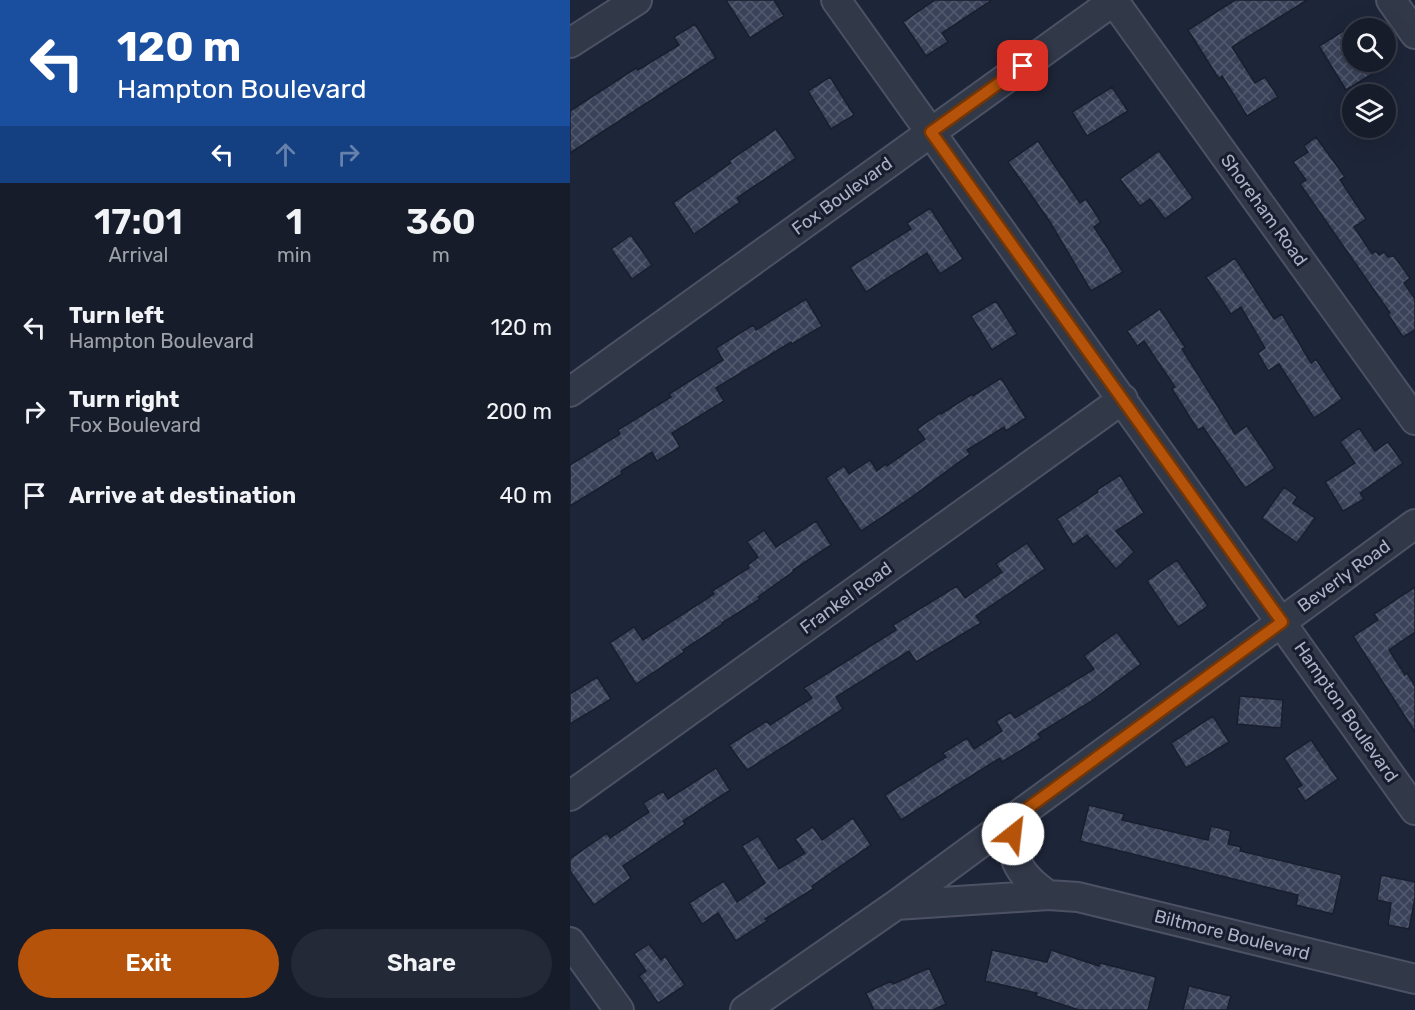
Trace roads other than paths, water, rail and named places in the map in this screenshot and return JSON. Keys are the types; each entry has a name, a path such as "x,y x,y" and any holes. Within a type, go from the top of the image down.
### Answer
{"street":[{"path":"570,43 638,0"},
{"name":"Hampton Boulevard","path":"836,0 1415,810"},
{"name":"Fox Boulevard","path":"570,392 1114,0"},
{"name":"Shoreham Road","path":"1114,0 1415,420"},
{"path":"1391,0 1415,34"},
{"name":"Frankel Road","path":"570,796 1123,399"},
{"name":"Beverly Road","path":"896,905 1415,524"},
{"path":"1017,816 1012,844 1018,865 1033,885 1048,896"},
{"name":"Biltmore Boulevard","path":"896,905 1048,896 1078,897 1415,979"},
{"path":"745,1010 896,905"},
{"path":"570,942 619,1010"}]}
